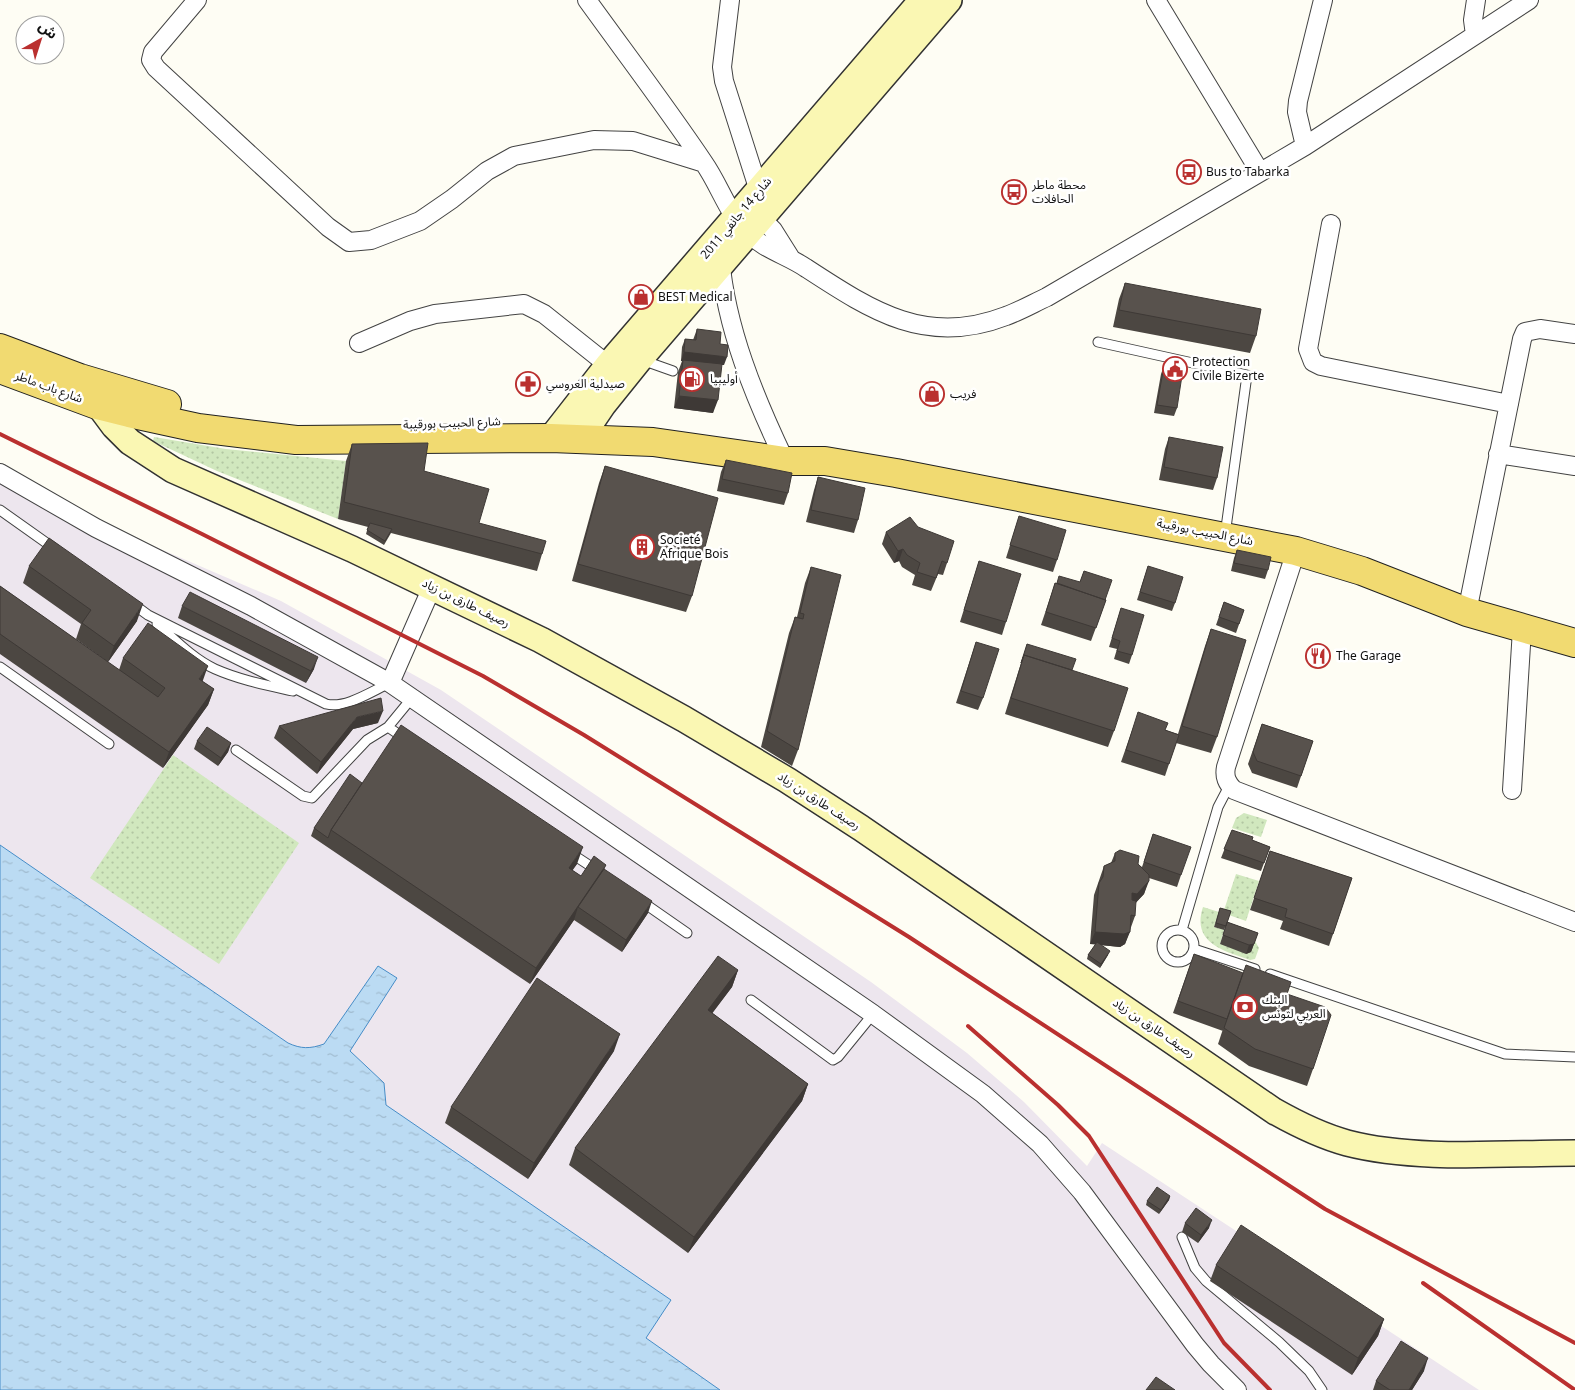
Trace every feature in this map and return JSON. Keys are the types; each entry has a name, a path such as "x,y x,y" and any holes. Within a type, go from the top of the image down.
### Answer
{"main road":[{"name":"شارع 14 جانفي 2011","path":"571,430 640,359 721,265 750,213 916,9 949,0"},
{"name":"شارع 14 جانفي 2011","path":"571,430 608,366 719,238 750,213"},
{"name":"شارع باب ماطر","path":"0,348 80,378"},
{"name":"شارع باب ماطر","path":"0,369 97,405"},
{"name":"شارع الحبيب بورقيبة","path":"80,378 161,402 199,410 296,423 571,430 702,431 781,453 990,490 1296,551 1362,571 1467,612 1522,630 1575,643"},
{"name":"رصيف طارق بن زياد","path":"80,378 97,405 130,442 173,470 352,549 590,666 787,780 1274,1111 1297,1124 1347,1143 1406,1152 1575,1153"},
{"name":"شارع الحبيب بورقيبة","path":"97,405 198,428 296,440 571,430"}],"street":[{"path":"197,0 152,52 152,60 156,68 328,227 349,242 371,240 420,221 499,164 514,156 549,148 594,140 633,141 704,162"},
{"path":"587,0 704,162 721,190 750,213"},
{"path":"730,0 722,67 724,81 750,213 768,248 790,257 888,317 911,324 957,328 981,324 1006,316 1047,297 1304,146 1529,0"},
{"path":"1156,0 1260,172"},
{"path":"1304,146 1297,112 1298,100 1323,0"},
{"path":"1475,34 1473,20 1476,0"},
{"path":"1331,224 1308,349 1312,362 1321,366 1508,404"},
{"path":"719,238 723,286 734,328 762,413 781,453"},
{"path":"359,343 410,321 435,314 524,304 544,314 608,366"},
{"path":"1467,612 1508,404 1525,332 1540,328 1575,334"},
{"path":"1498,454 1575,466"},
{"path":"0,473 96,528 251,606 390,684 873,1014 983,1094 1040,1144 1082,1192 1195,1345 1238,1390"},
{"path":"1296,551 1226,767 1226,780 1229,786 1244,794 1575,922"},
{"path":"390,684 432,587"},
{"path":"1512,790 1522,630"}],"lane":[{"path":"1098,342 1247,375 1225,536"},
{"path":"640,359 672,371"},
{"path":"0,510 66,557"},
{"path":"123,598 148,615 305,694 333,706 390,684"},
{"path":"148,615 181,645 213,668 245,681 305,694"},
{"path":"0,667 109,744"},
{"path":"236,750 303,796 312,798 367,740 388,727 411,699"},
{"path":"388,727 412,744"},
{"path":"1182,930 1218,807 1229,786"},
{"path":"558,844 606,877"},
{"path":"630,894 687,933"},
{"path":"1182,930 1191,938 1194,949 1188,958 1178,962 1172,961 1164,954 1162,949 1163,938 1171,931 1182,930"},
{"path":"1194,949 1505,1054 1575,1057"},
{"path":"750,1000 833,1060 838,1057 873,1014"},
{"path":"1182,1237 1195,1268 1206,1281 1279,1342 1309,1372 1322,1390"}],"shaded area":[{"path":"0,470 70,510 281,601 441,690 871,982 967,1053 1024,1102 1087,1166 1102,1143 1479,1390 720,1390 646,1338 670,1300 386,1105 384,1083 349,1051 396,978 378,966 324,1044 310,1049 297,1047 288,1043 0,845"}],"green space":[{"path":"154,437 226,449 346,461 338,519 217,471 153,441"},
{"path":"173,755 299,843 219,964 90,878"},
{"path":"1244,813 1267,820 1261,837 1232,828 1236,818"},
{"path":"1236,874 1259,881 1246,921 1223,913"},
{"path":"1203,907 1219,912 1214,927 1224,930 1220,944 1255,941 1259,948 1255,959 1250,960 1212,944 1202,929"}],"water":[{"path":"0,845 293,1045 306,1048 324,1044 378,966 397,978 350,1051 384,1083 386,1105 671,1300 646,1338 720,1390 0,1390"}],"building":[{"path":"1125,283 1261,309 1256,336 1119,310"},
{"path":"697,329 721,332 720,344 728,345 727,357 684,352 685,339 696,340"},
{"path":"683,360 722,364 718,400 679,396"},
{"path":"1164,366 1183,369 1177,408 1157,405"},
{"path":"1169,437 1223,447 1217,478 1164,467"},
{"path":"428,443 424,471 489,489 479,523 546,541 542,554 344,502 352,444"},
{"path":"726,460 792,473 788,493 722,479"},
{"name":"Societé Afrique Bois","path":"605,466 718,498 692,596 578,564"},
{"path":"818,477 865,488 858,520 811,510"},
{"path":"1019,516 1066,530 1057,560 1010,545"},
{"path":"910,517 918,527 954,541 947,563 942,561 936,578 917,572 920,563 907,555 903,549 898,551 886,532"},
{"path":"370,523 392,529 385,541 367,530"},
{"path":"49,538 143,604 114,646 82,623 91,610 29,566"},
{"path":"1237,550 1271,557 1268,570 1234,563"},
{"path":"979,561 1021,574 1006,622 964,610"},
{"path":"1148,566 1183,577 1175,603 1140,592"},
{"path":"811,567 841,575 798,750 767,731 795,617 803,619 804,614 800,613"},
{"path":"1084,571 1112,580 1105,600 1057,583 1059,576 1080,582"},
{"path":"1055,583 1106,600 1096,628 1046,612"},
{"path":"0,586 158,697 165,688 123,658 148,623 208,666 199,679 214,689 169,752 0,634"},
{"path":"190,592 318,657 311,671 182,606"},
{"path":"1224,602 1244,610 1239,624 1219,617"},
{"path":"1121,608 1144,615 1132,655 1117,651 1120,641 1112,638"},
{"path":"1211,629 1246,640 1217,737 1182,726"},
{"path":"976,642 999,649 983,698 961,691"},
{"path":"1027,644 1076,659 1072,670 1024,655 1021,663"},
{"path":"1024,655 1128,688 1114,731 1011,698"},
{"path":"381,698 383,711 357,717 321,762 279,726"},
{"path":"1138,712 1168,723 1165,730 1179,735 1169,764 1126,750"},
{"path":"1262,724 1313,741 1301,776 1257,761 1253,752"},
{"path":"401,725 583,847 569,868 581,876 594,856 606,865 536,968 331,830"},
{"path":"207,727 231,743 221,758 197,741"},
{"path":"350,774 362,783 331,830 328,838 314,828"},
{"path":"1232,830 1253,837 1252,840 1270,847 1264,863 1224,849"},
{"path":"1153,834 1191,847 1181,875 1144,862"},
{"path":"1120,850 1139,856 1138,864 1149,875 1149,881 1137,894 1132,893 1132,900 1136,901 1135,916 1131,915 1130,932 1124,934 1095,932 1099,883 1103,877 1104,866 1115,861 1115,853"},
{"path":"1270,851 1352,878 1333,934 1285,917 1287,909 1254,898"},
{"path":"604,869 652,901 626,940 578,907"},
{"path":"1220,908 1231,911 1226,926 1216,923"},
{"path":"1227,922 1258,933 1254,944 1249,945 1223,935"},
{"path":"1097,942 1110,951 1101,964 1088,955"},
{"path":"1194,954 1243,973 1227,1019 1178,1001"},
{"path":"718,956 738,970 708,1010 808,1084 694,1237 575,1148"},
{"path":"1246,965 1291,982 1287,994 1325,1007 1331,1015 1313,1069 1255,1049 1224,1028"},
{"path":"537,978 620,1034 534,1163 451,1107"},
{"path":"1157,1187 1170,1196 1161,1210 1147,1201"},
{"path":"1196,1208 1212,1220 1201,1235 1185,1223"},
{"path":"1241,1225 1384,1319 1358,1358 1216,1265"},
{"path":"1401,1341 1428,1358 1409,1390 1390,1390 1376,1381"},
{"path":"1156,1377 1175,1390 1146,1390"}],"railway":[{"path":"0,434 483,676 584,735 909,937 1325,1209 1575,1343"},
{"path":"968,1026 1058,1105 1089,1136 1224,1343 1270,1390"},
{"path":"1423,1283 1575,1390"}],"place":[{"name":"Bus to Tabarka","path":"1189,172"},
{"name":"محطة ماطر الحافلات","path":"1014,192"},
{"name":"BEST Medical","path":"641,297"},
{"name":"Protection Civile Bizerte","path":"1175,369"},
{"name":"أوليبيا","path":"692,379"},
{"name":"صيدلية العروسي","path":"528,384"},
{"name":"فريب","path":"932,394"},
{"name":"Societé Afrique Bois","path":"642,547"},
{"name":"The Garage","path":"1318,656"},
{"name":"البنك العربي لتونس","path":"1245,1007"}]}
